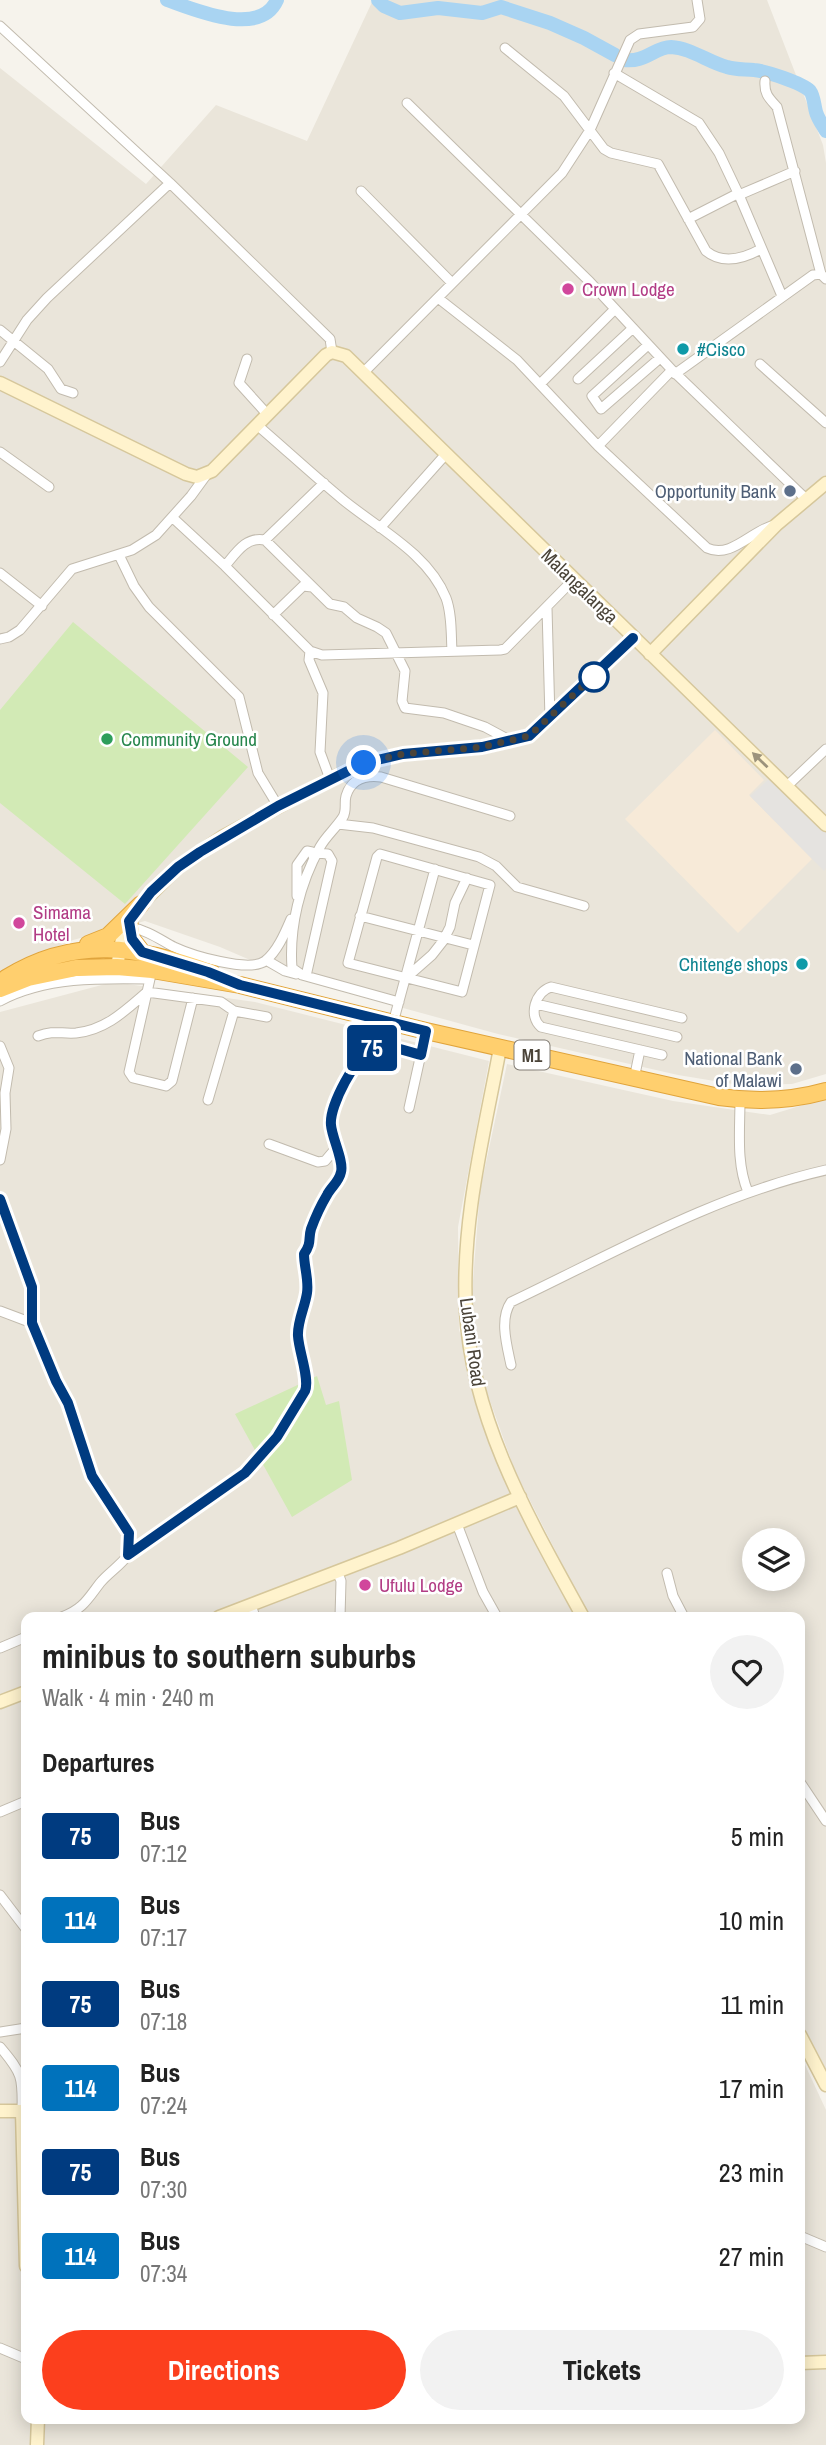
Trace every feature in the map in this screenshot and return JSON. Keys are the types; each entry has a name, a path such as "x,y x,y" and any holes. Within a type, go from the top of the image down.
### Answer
{"highway":[{"name":"M1","path":"0,982 68,948 103,938 141,904"},
{"path":"129,924 132,939 142,952"},
{"name":"M1","path":"46,958 82,949 118,948 142,952 208,972 240,985"},
{"name":"M1","path":"0,989 12,983 76,968 117,967 151,975 240,985 634,1079 740,1100 783,1099 826,1091"}],"street":[{"path":"364,372 562,173 590,130 629,40 634,36 688,28 697,24 700,13 698,0"},
{"path":"0,26 170,183 330,339 332,352 207,474 173,518 144,544 119,555 72,569 20,630 0,639"},
{"path":"505,48 564,96 598,143 611,153 658,164 711,256 738,259 761,250"},
{"path":"614,73 699,123 719,153 782,296"},
{"path":"598,446 674,372 737,332 782,296 814,275 823,276 777,107 768,99 764,89 765,81"},
{"path":"407,103 521,213 674,372 806,499"},
{"path":"688,219 735,195 795,171"},
{"path":"0,362 27,320 47,298 170,183"},
{"path":"361,191 452,284"},
{"path":"438,298 517,360 598,446 707,548 726,551 757,531 776,525"},
{"path":"540,384 615,309"},
{"path":"578,379 633,328"},
{"path":"0,330 48,369 61,389 73,393"},
{"path":"648,345 592,396 601,410 660,358"},
{"name":"Malangalanga","path":"332,352 346,356 364,372 826,825"},
{"path":"247,359 239,383 267,414"},
{"path":"760,363 826,424"},
{"path":"0,383 186,474 197,477 207,474"},
{"path":"257,425 406,548 435,578 446,598 452,651"},
{"path":"0,452 49,487"},
{"path":"380,528 446,454"},
{"path":"265,540 324,483"},
{"path":"650,654 776,525 826,483"},
{"path":"173,518 310,651 322,655 505,649 573,579"},
{"path":"225,566 252,539 265,540 330,604 344,607 356,618 386,633 405,671 402,701 405,708 444,713 485,727 511,741"},
{"path":"119,555 134,586 149,607 239,697 258,773 278,806"},
{"path":"0,573 42,606"},
{"path":"273,615 303,586 312,587"},
{"path":"547,606 545,611 550,719"},
{"path":"117,967 122,932 141,904 164,880 200,852 330,779 383,757 482,747 529,736 633,638"},
{"path":"310,651 309,660 323,694 320,752 330,779"},
{"path":"787,786 826,749"},
{"path":"316,856 344,814 349,789 356,780 370,776 386,778 510,816"},
{"path":"338,824 373,828 479,857 496,866 517,887 584,906"},
{"path":"304,976 293,970 292,965 298,904 297,865 307,851 316,856"},
{"path":"304,976 332,861 328,854 316,856"},
{"path":"378,856 435,869 488,884 490,888 463,991 460,993 349,964 378,856"},
{"path":"393,1023 435,869"},
{"path":"406,979 432,955 445,938 455,904 467,878"},
{"path":"129,924 179,949 215,962 253,965 266,960 284,935 298,904"},
{"path":"360,916 473,945"},
{"path":"266,960 285,971 399,1002"},
{"path":"0,1001 23,990 65,982 151,975 129,1072 133,1078 166,1086 172,1081 192,998"},
{"path":"662,1055 541,1027 534,1020 541,991 551,987 682,1018"},
{"path":"38,1036 52,1031 76,1032 101,1027 147,992 221,1002 234,1011 267,1017"},
{"path":"536,1004 677,1037"},
{"path":"208,1100 234,1011"},
{"path":"409,1108 426,1031"},
{"path":"71,1612 85,1604 101,1582 128,1555 245,1473 277,1437 308,1385 300,1356 298,1333 307,1290 308,1275 304,1254 310,1243 310,1231 326,1195 341,1172 331,1122 332,1112 353,1068 374,1046 381,1045 421,1055"},
{"path":"0,1046 9,1068 5,1093 6,1129 0,1160"},
{"name":"Lubani Road","path":"500,1048 472,1198 467,1250 468,1336 478,1388 495,1437 520,1497 580,1612"},
{"path":"634,1079 640,1050"},
{"path":"740,1100 741,1164 748,1192"},
{"path":"269,1144 318,1162 325,1161 336,1148"},
{"path":"511,1365 505,1321 510,1303 690,1216 779,1181 826,1170"},
{"path":"0,1199 32,1287 32,1323 68,1403 92,1476 129,1533 128,1555"},
{"path":"0,1311 32,1323"},
{"path":"253,1611 337,1571 520,1497"},
{"path":"457,1524 491,1612"},
{"path":"337,1571 341,1581 340,1612"},
{"path":"667,1573 673,1596 681,1612"},
{"path":"0,1647 21,1639"},
{"path":"0,1702 21,1694"},
{"path":"805,1790 826,1821"},
{"path":"0,1812 21,1803"},
{"path":"0,1895 21,1923"},
{"path":"0,2032 21,2029"},
{"path":"805,2045 826,2085"},
{"path":"0,2047 21,2076"},
{"path":"0,2111 21,2111"},
{"path":"805,2238 826,2247"},
{"path":"0,2348 21,2357"},
{"path":"805,2363 826,2362"},
{"path":"37,2445 38,2424"}],"shaded area":[{"path":"373,0 767,0 823,145 826,163 826,1074 792,1084 739,1085 678,1075 498,1034 290,977 220,947 145,921 73,940 0,972 0,68 146,184 216,105 307,141"},
{"path":"715,730 764,780 749,795 812,859 738,933 625,819"},
{"path":"770,778 826,833 824,871 750,796"},
{"path":"113,982 255,1002 489,1061 458,1227 459,1330 509,1463 580,1612 21,1612 21,2424 805,2424 805,2065 826,2110 826,2445 0,2445 0,1012"},
{"path":"507,1064 673,1101 770,1115 826,1098 826,2069 805,2029 805,1612 586,1612 515,1471 484,1384 471,1306 480,1191"}],"green space":[{"name":"Community Ground","path":"73,622 248,767 125,904 0,803 0,710"},
{"path":"317,1376 326,1405 339,1401 352,1480 292,1517 235,1414"}],"waterway":[{"path":"167,0 194,10 242,19 257,17 269,11 277,0"},
{"path":"378,0 384,6 400,13 438,8 482,13 501,7 550,23 615,55"},
{"path":"624,60 638,59 671,47 686,50 730,68 760,71 784,78 810,91 817,115 826,131"}],"bus line":[{"name":"75","path":"0,1199 32,1287 32,1323 68,1403 92,1476 129,1533 128,1555 245,1473 277,1437 305,1391 308,1385 300,1356 298,1333 307,1290 308,1275 304,1254 310,1243 310,1231 326,1195 341,1172 331,1122 332,1112 353,1068 365,1053 374,1046 381,1045 421,1055 426,1031 240,985 208,972 142,952 132,939 129,921 151,892 178,867 200,852 278,806 364,763 403,754 482,747 529,736 581,690 633,638"}],"place":[{"name":"Crown Lodge","path":"568,289"},
{"name":"#Cisco","path":"683,349"},
{"name":"Opportunity Bank","path":"790,491"},
{"name":"Community Ground","path":"107,739"},
{"name":"Simama Hotel","path":"19,923"},
{"name":"Chitenge shops","path":"802,964"},
{"name":"National Bank of Malawi","path":"796,1069"},
{"name":"Ufulu Lodge","path":"365,1585"}],"route":[{"path":"364,763 403,754 482,747 529,736 598,672 594,677"}]}
